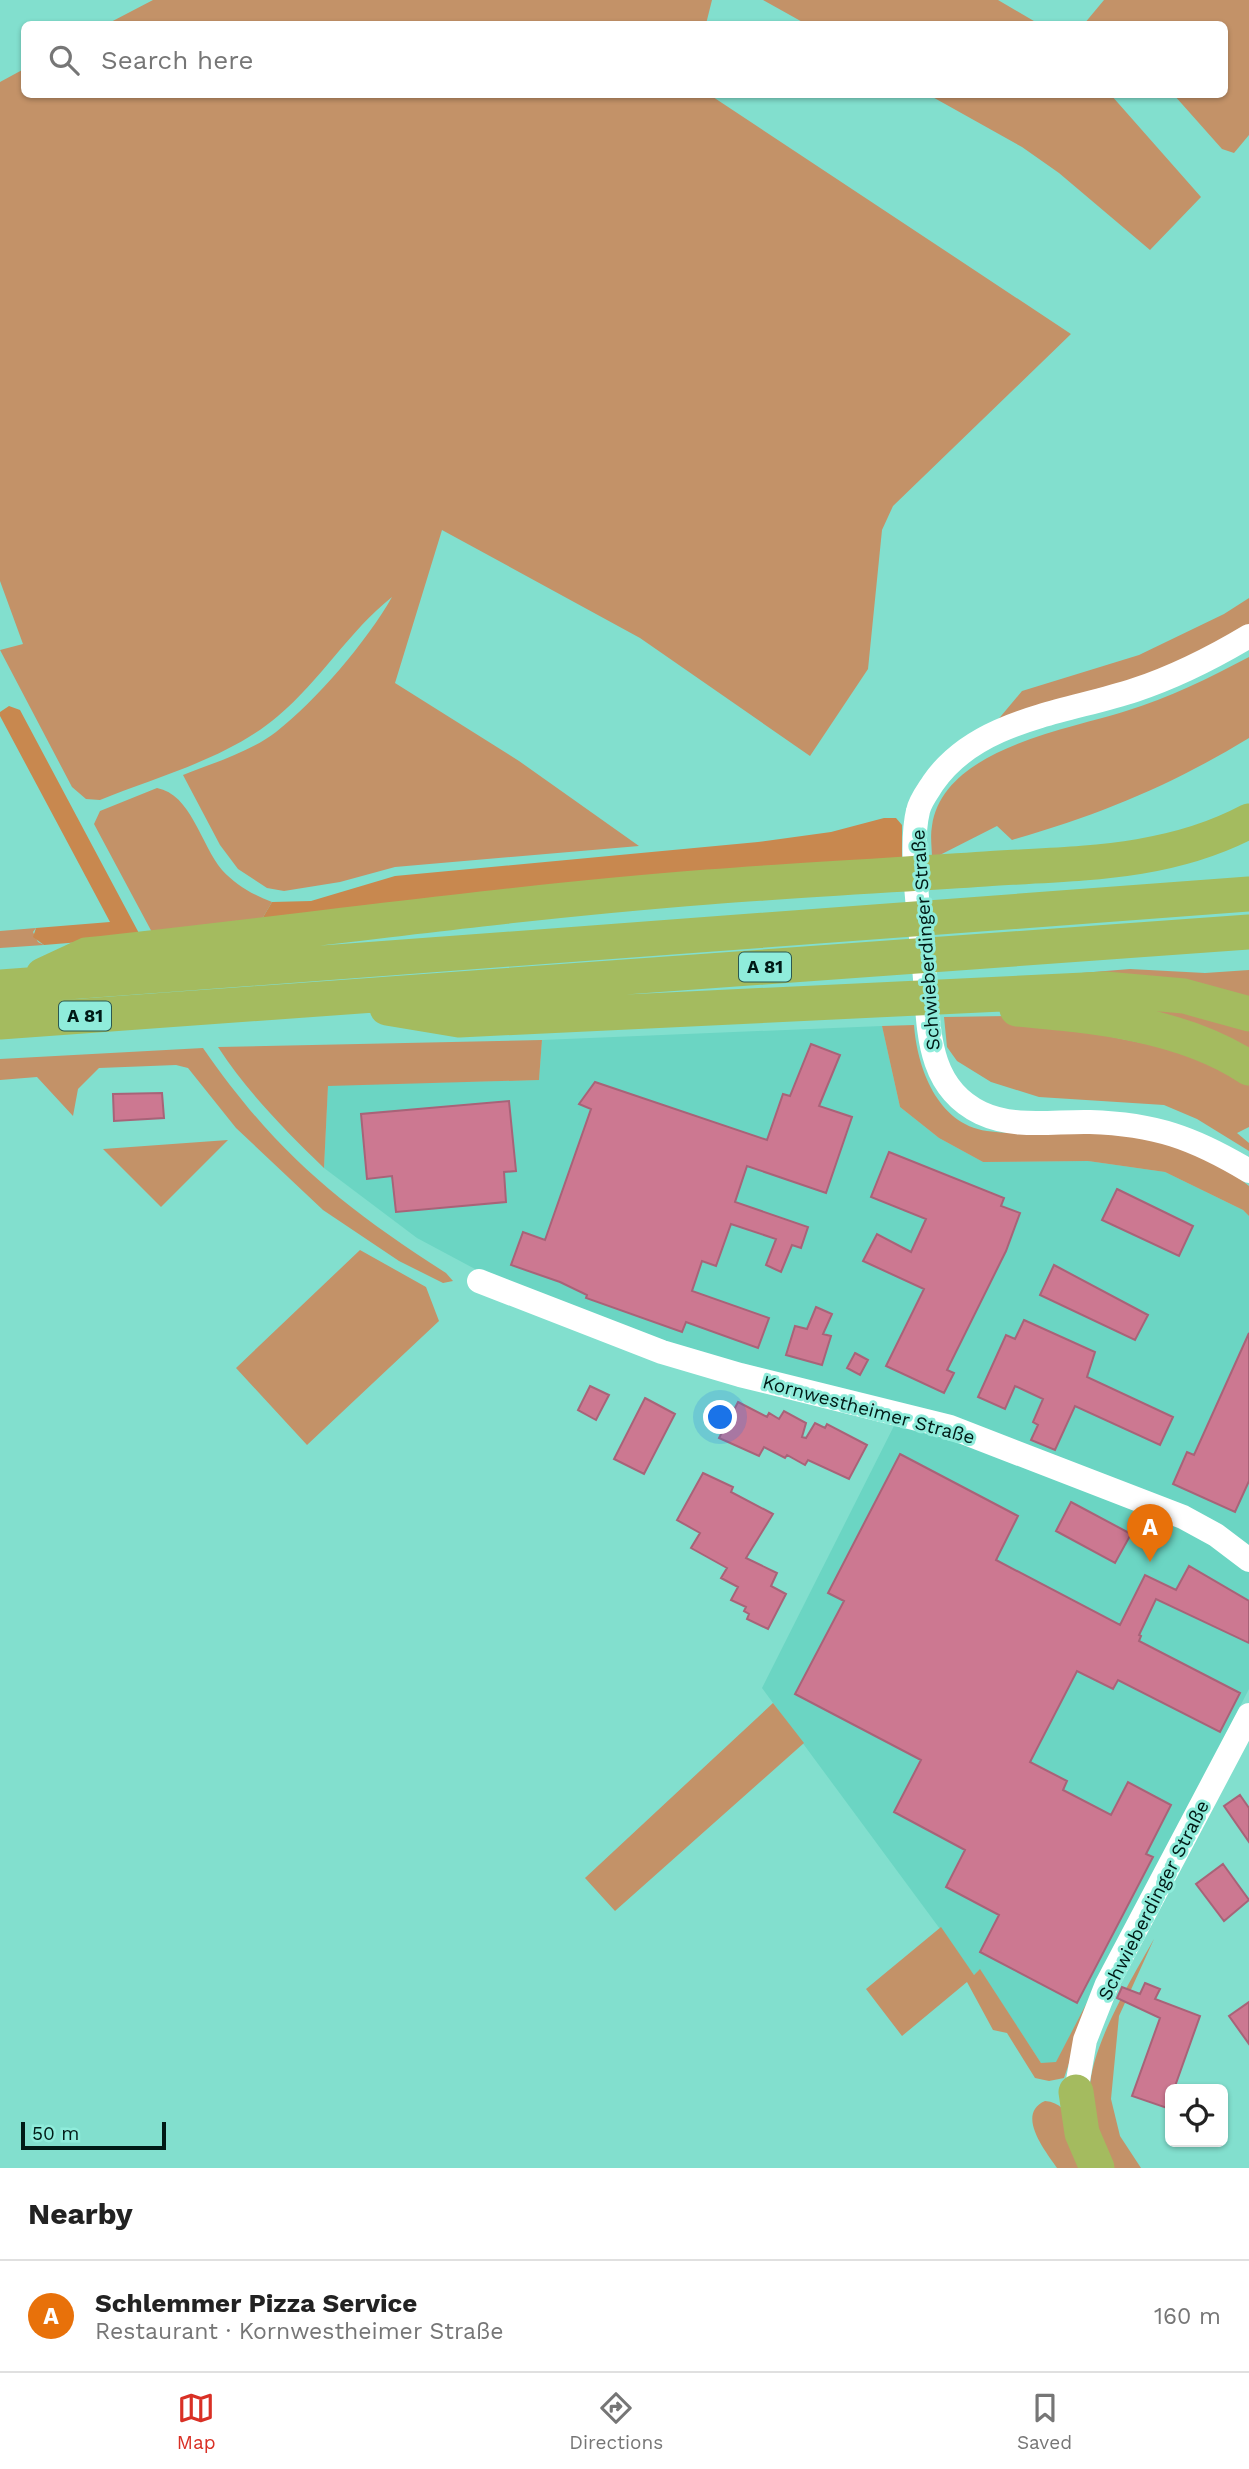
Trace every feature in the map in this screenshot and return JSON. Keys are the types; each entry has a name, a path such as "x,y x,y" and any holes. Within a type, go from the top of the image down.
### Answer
{"highway":[{"path":"186,959 705,888 1080,863 1147,856 1227,832 1249,821"},
{"path":"1172,900 1249,883"},
{"name":"A 81","path":"10,986 126,964 186,959 1249,894"},
{"name":"A 81","path":"0,1023 1249,932"},
{"path":"332,999 459,1020 782,1007 1055,989 1184,996 1249,1014"},
{"path":"938,996 998,1007 1097,1017 1147,1027 1225,1055 1249,1068"},
{"path":"1076,2092 1082,2133 1097,2168"}],"street":[{"name":"Schwieberdinger Straße","path":"1249,636 1185,669 1137,689 1043,716 971,745 957,754 937,777 918,808 916,825 930,1041 938,1070 963,1102 981,1113 1005,1120 1034,1123 1091,1122 1156,1128 1191,1138 1249,1171"},
{"name":"Kornwestheimer Straße","path":"479,1281 662,1352 740,1375 950,1427 1183,1517 1216,1535 1249,1560"},
{"name":"Schwieberdinger Straße","path":"1076,2092 1086,2040 1107,1984 1249,1715"}],"shaded area":[{"path":"153,0 712,0 707,21 113,21"},
{"path":"763,0 998,0 1034,21 801,21"},
{"path":"1104,0 1249,0 1249,135 1234,153 1222,149 1177,98 1228,98 1228,21 1086,21"},
{"path":"21,71 21,98 715,98 1071,334 893,506 882,530 868,669 810,756 640,638 442,530 395,683 519,761 639,846 395,867 340,882 284,891 267,888 238,869 220,845 183,775 255,745 276,732 340,669 392,597 362,625 308,687 259,731 193,765 100,800 86,799 72,787 0,650 23,644 0,581 0,82"},
{"path":"934,98 1114,98 1201,197 1150,250 1059,173 1022,147"},
{"path":"1249,598 1249,626 1185,660 1117,686 996,722 1022,691 1139,655 1224,614"},
{"path":"1249,657 1249,738 1192,770 1105,809 1012,840 997,826 932,859 932,826 941,800 959,778 982,761 1041,735 1158,700"},
{"path":"9,706 20,710 141,937 44,945 33,937 36,928 110,922 0,716 0,712"},
{"path":"157,788 169,792 179,800 227,875 245,889 272,902 262,919 154,936 94,824 100,811"},
{"path":"884,818 896,818 902,825 902,862 262,919 272,902 311,901 395,876 758,842 831,832"},
{"path":"36,928 33,932 38,942 44,945 0,948 0,931"},
{"path":"1130,969 1205,973 1249,970 1249,1005 1069,974"},
{"path":"1089,997 1249,1024 1249,1055"},
{"path":"1007,1016 1192,1053 1249,1083 1249,1127 1237,1133 1249,1143 1249,1151 1197,1119 1164,1105 1039,1097 991,1082 957,1061 947,1047 944,1017"},
{"path":"914,1025 920,1058 933,1091 955,1117 970,1126 1002,1133 1111,1131 1166,1143 1201,1156 1249,1186 1249,1216 1243,1210 1165,1172 1088,1161 983,1162 939,1138 900,1107 882,1026"},
{"path":"882,1026 900,1107 939,1138 983,1162 1088,1161 1165,1172 1243,1210 1249,1216 1249,1689 1056,2063 1041,2063 980,1970 974,1975 762,1688 900,1414 861,1405 479,1281 475,1269 417,1238 324,1168 328,1085 539,1080 542,1040"},
{"path":"542,1040 539,1080 328,1086 324,1168 254,1095 218,1047"},
{"path":"203,1048 257,1118 312,1174 342,1200 446,1273 453,1281 443,1283 399,1261 323,1210 236,1128 188,1068 176,1065 99,1068 78,1089 73,1116 37,1077 0,1080 0,1059"},
{"path":"228,1140 161,1207 103,1149"},
{"path":"360,1250 426,1287 439,1321 307,1445 236,1368"},
{"path":"773,1703 804,1743 615,1911 585,1878"},
{"path":"941,1927 974,1975 980,1969 1041,2063 1056,2062 1096,1985 1064,2078 1049,2081 1035,2078 1007,2033 993,2030 967,1982 902,2036 866,1989"},
{"path":"1154,1939 1119,2016 1111,2099 1120,2136 1141,2168 1108,2168 1092,2107 1092,2071 1114,2012"},
{"path":"1045,2101 1055,2103 1069,2117 1084,2168 1057,2168 1040,2143 1033,2124 1033,2115 1036,2107"}],"building":[{"path":"811,1044 840,1055 819,1106 852,1117 826,1193 747,1166 735,1202 808,1227 801,1248 792,1245 781,1272 766,1265 776,1239 731,1224 716,1266 702,1261 692,1291 769,1318 758,1348 686,1322 682,1332 586,1298 587,1295 560,1282 511,1265 523,1232 545,1240 591,1109 579,1104 595,1082 767,1140 783,1094 790,1096"},
{"path":"162,1093 164,1118 114,1121 113,1094"},
{"path":"509,1101 516,1171 504,1172 506,1202 396,1212 392,1176 367,1179 361,1114"},
{"path":"889,1152 1004,1198 1001,1206 1020,1213 1006,1251 947,1370 954,1373 944,1393 886,1366 924,1289 863,1261 877,1234 911,1252 926,1219 871,1197"},
{"path":"1117,1189 1193,1226 1179,1256 1102,1220"},
{"path":"1054,1265 1148,1315 1135,1340 1040,1295"},
{"path":"816,1307 832,1314 823,1334 831,1336 822,1365 786,1355 795,1326 807,1329"},
{"path":"1024,1320 1095,1352 1087,1377 1173,1417 1160,1445 1075,1406 1055,1450 1031,1440 1038,1425 1033,1422 1043,1399 1015,1386 1005,1409 978,1397 1006,1335 1015,1339"},
{"path":"1249,1333 1249,1481 1235,1512 1173,1484 1187,1452 1194,1455"},
{"path":"855,1353 868,1360 860,1375 847,1368"},
{"path":"590,1386 609,1395 596,1420 578,1410"},
{"path":"645,1398 675,1414 644,1474 614,1459"},
{"path":"738,1402 767,1417 769,1413 779,1419 784,1411 806,1423 802,1437 806,1438 815,1423 825,1428 827,1424 867,1445 849,1479 808,1460 805,1465 764,1447 759,1456 719,1438"},
{"path":"900,1454 1018,1516 996,1560 1120,1625 1145,1575 1176,1590 1189,1566 1249,1601 1249,1643 1156,1599 1139,1635 1139,1641 1240,1693 1220,1732 1118,1680 1113,1689 1077,1671 1030,1762 1067,1781 1063,1790 1111,1815 1128,1782 1171,1805 1146,1854 1153,1857 1077,2003 980,1952 999,1915 946,1887 965,1850 894,1812 921,1760 795,1694 844,1601 828,1593"},
{"path":"703,1473 733,1487 731,1492 773,1514 746,1558 777,1573 771,1586 786,1594 768,1629 747,1619 749,1614 744,1611 746,1607 731,1600 738,1587 721,1578 727,1568 691,1548 700,1533 677,1520"},
{"path":"1071,1502 1131,1534 1115,1563 1056,1531"},
{"path":"1240,1795 1249,1808 1249,1842 1224,1806"},
{"path":"1223,1864 1249,1900 1224,1921 1196,1884"},
{"path":"1145,1983 1160,1989 1155,1999 1200,2016 1176,2084 1165,2084 1165,2107 1132,2096 1160,2018 1117,1998 1122,1987 1140,1994"},
{"path":"1249,2002 1249,2044 1229,2016"}],"place":[{"name":"Schlemmer Pizza Service","path":"1150,1562"}]}
